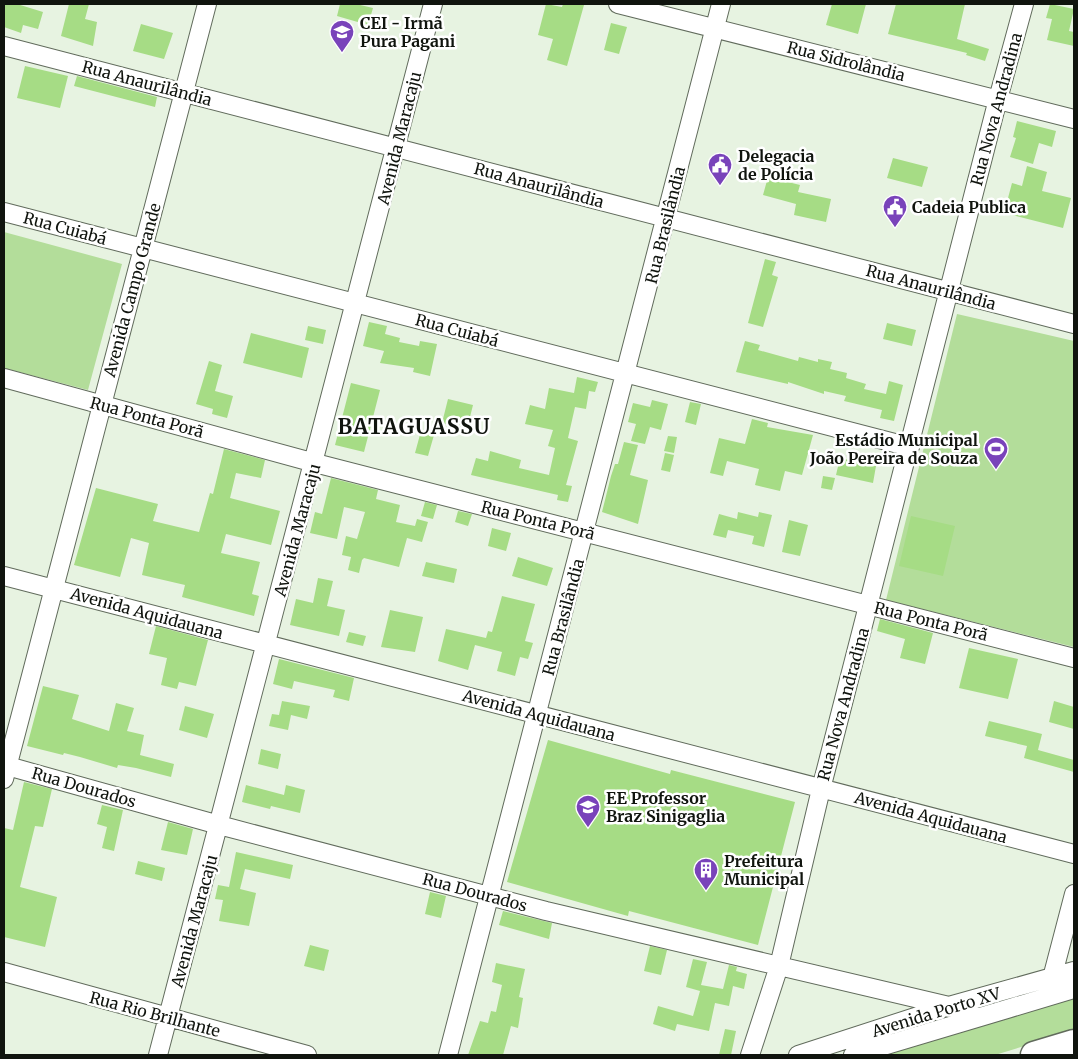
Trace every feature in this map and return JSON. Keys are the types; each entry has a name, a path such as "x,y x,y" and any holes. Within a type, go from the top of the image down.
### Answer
{"highway":[{"path":"1034,1055 1074,1044"}],"street":[{"name":"Avenida Campo Grande","path":"5,770 207,4"},
{"name":"Avenida Maracaju","path":"158,1055 434,4"},
{"name":"Rua Sidrolândia","path":"618,4 1074,118"},
{"name":"Rua Brasilândia","path":"448,1055 667,218 721,4"},
{"name":"Rua Nova Andradina","path":"750,1055 779,966 821,788 1024,4"},
{"name":"Rua Anaurilândia","path":"4,46 1074,324"},
{"name":"Rua Cuiabá","path":"4,212 910,447"},
{"name":"Rua Ponta Porã","path":"4,378 314,462 1074,658"},
{"name":"Avenida Aquidauana","path":"4,576 1074,854"},
{"name":"Rua Dourados","path":"5,770 490,896 949,1006 978,1017"},
{"path":"1054,986 1074,894"},
{"name":"Avenida Porto XV","path":"853,1055 978,1017 1054,986 1074,971"},
{"name":"Rua Rio Brilhante","path":"4,972 307,1055"},
{"name":"Avenida Porto XV","path":"798,1055 949,1006 1054,986 1074,989"}],"green space":[{"path":"4,232 122,264 88,390 4,368"},
{"name":"Estádio Municipal João Pereira de Souza","path":"957,314 1074,341 1074,647 886,600"},
{"path":"1074,994 1074,1031 995,1055 870,1055"}],"building":[{"path":"4,4 17,4 43,12 38,29 23,25 21,33 4,27"},
{"path":"69,4 89,4 85,19 97,22 93,46 61,36"},
{"path":"340,4 356,4 373,8 368,25 337,16"},
{"path":"546,4 562,7 563,4 584,5 567,66 547,60 553,39 538,35"},
{"path":"832,4 866,4 858,34 826,25"},
{"path":"896,4 965,4 957,39 989,49 985,61 966,55 967,53 888,34"},
{"path":"1050,4 1074,9 1069,31 1074,32 1074,46 1047,40 1052,19 1046,18"},
{"path":"611,23 627,27 619,54 604,50"},
{"path":"141,24 173,33 164,59 133,51"},
{"path":"25,66 68,76 60,108 17,98"},
{"path":"77,76 157,97 155,107 74,86"},
{"path":"1017,121 1056,131 1052,147 1039,143 1033,164 1010,157 1016,138 1013,137"},
{"path":"893,158 928,167 922,187 887,178"},
{"path":"1027,166 1047,172 1042,191 1071,198 1063,228 1004,213 1012,183 1022,186"},
{"path":"768,177 800,185 798,192 831,199 826,222 794,215 796,204 763,195"},
{"path":"765,259 776,262 772,275 778,277 763,327 748,323"},
{"path":"369,322 387,326 385,334 400,338 399,342 419,346 420,341 437,344 430,376 413,372 414,368 380,363 384,351 363,346"},
{"path":"887,323 916,330 912,346 883,339"},
{"path":"308,326 326,330 323,344 305,340"},
{"path":"251,333 309,348 302,378 243,363"},
{"path":"745,341 760,345 758,350 798,361 799,357 818,362 818,359 832,362 830,369 847,373 846,378 866,384 864,389 886,394 889,381 903,385 894,421 880,418 882,410 844,401 846,396 824,391 824,394 788,382 788,384 736,372"},
{"path":"209,361 222,365 215,391 233,396 227,418 212,414 213,409 196,404"},
{"path":"577,377 598,382 595,392 589,391 586,409 575,407 568,438 578,441 566,485 572,486 568,502 557,500 558,495 471,475 476,458 488,461 490,451 521,460 519,468 549,475 555,448 548,446 553,430 525,424 530,405 545,409 549,388 574,393"},
{"path":"351,383 380,390 364,452 335,445"},
{"path":"448,399 473,405 467,429 442,423"},
{"path":"652,400 668,404 661,430 650,427 645,444 631,441 636,424 628,422 633,403 650,407"},
{"path":"690,402 701,404 696,425 685,422"},
{"path":"752,419 768,423 767,427 813,435 802,475 785,471 780,491 755,485 759,469 727,461 723,476 710,473 719,438 745,444"},
{"path":"421,431 434,435 428,456 415,453"},
{"path":"668,436 677,437 674,453 664,451"},
{"path":"624,442 638,445 630,475 648,480 638,524 602,512 611,476 615,464 618,464"},
{"path":"224,449 265,460 261,478 236,473 230,498 280,511 271,545 226,534 221,553 260,562 252,594 259,596 254,616 182,597 185,585 142,575 149,543 131,538 120,577 74,565 96,488 158,504 153,521 199,532 210,493 213,494"},
{"path":"665,453 674,455 670,472 661,470"},
{"path":"840,458 876,466 873,483 836,475"},
{"path":"823,476 835,478 832,490 821,488"},
{"path":"331,478 378,490 376,499 400,505 396,522 415,526 417,519 428,522 422,542 407,538 399,567 364,558 359,573 348,570 351,557 342,555 346,536 357,539 365,512 344,507 337,539 310,533 315,512 322,514"},
{"path":"425,502 437,505 433,519 421,516"},
{"path":"458,511 472,514 468,526 455,522"},
{"path":"738,512 758,517 759,512 772,515 764,547 752,544 754,536 728,530 726,538 713,535 719,514 737,519"},
{"path":"911,516 955,526 943,576 899,566"},
{"path":"789,520 808,525 800,556 782,552"},
{"path":"492,528 511,533 506,551 488,546"},
{"path":"518,557 553,568 547,586 512,576"},
{"path":"426,562 457,569 454,583 422,576"},
{"path":"318,578 333,581 327,606 345,610 339,636 290,625 296,599 313,603"},
{"path":"502,596 535,604 525,641 533,643 528,659 520,657 515,676 497,671 502,652 475,645 468,670 438,661 446,629 486,638 488,631 492,632"},
{"path":"390,610 423,617 415,652 381,647"},
{"path":"880,619 933,633 925,664 900,658 905,639 877,631"},
{"path":"156,626 208,640 196,686 179,682 177,689 161,685 167,658 149,654"},
{"path":"349,632 366,636 363,646 346,642"},
{"path":"969,648 1018,659 1008,699 959,688"},
{"path":"279,659 354,678 349,701 333,697 335,690 294,681 292,689 273,684"},
{"path":"43,686 79,695 72,719 109,731 116,703 134,708 127,731 144,735 140,755 174,764 171,777 118,765 117,768 64,753 63,755 27,746"},
{"path":"282,701 310,706 307,719 291,715 288,730 269,726 272,714 279,715"},
{"path":"1054,701 1074,707 1074,729 1049,722"},
{"path":"185,706 214,714 207,738 179,730"},
{"path":"989,721 1042,734 1038,750 1074,760 1074,772 1024,758 1027,746 985,736"},
{"path":"548,740 670,774 671,770 795,802 758,945 629,911 628,916 507,882"},
{"path":"261,749 281,754 278,769 258,764"},
{"path":"24,782 52,789 43,827 35,826 20,887 57,897 45,947 4,937 4,828 13,830"},
{"path":"246,785 284,795 286,785 305,790 300,813 271,806 270,809 242,802"},
{"path":"102,805 123,810 114,851 102,848 107,827 97,824"},
{"path":"168,822 193,829 187,855 161,850"},
{"path":"236,852 293,865 290,879 245,869 240,889 256,893 249,926 219,921 223,900 215,899 218,885 229,887"},
{"path":"138,861 165,868 162,881 135,874"},
{"path":"430,892 446,896 441,918 425,914"},
{"path":"503,911 552,923 549,939 499,925"},
{"path":"310,945 329,950 324,971 304,966"},
{"path":"650,946 667,950 661,975 644,971"},
{"path":"693,959 707,962 701,985 723,989 729,965 737,967 736,971 747,974 744,989 733,986 729,1006 715,1003 709,1031 677,1024 675,1031 653,1024 658,1006 693,1016 700,991 686,987"},
{"path":"496,963 525,969 519,997 523,998 518,1028 511,1026 503,1055 468,1055 480,1021 488,1023 491,1011 496,1012 502,985 492,982"},
{"path":"725,1029 736,1031 731,1055 719,1055"}],"place":[{"name":"CEI - Irmã Pura Pagani","path":"342,53"},
{"name":"Delegacia de Polícia","path":"720,186"},
{"name":"Cadeia Publica","path":"895,228"},
{"name":"Estádio Municipal João Pereira de Souza","path":"996,470"},
{"name":"EE Professor Braz Sinigaglia","path":"588,828"},
{"name":"Prefeitura Municipal","path":"706,891"}],"district":[{"name":"BATAGUASSU","path":"414,426"}]}
